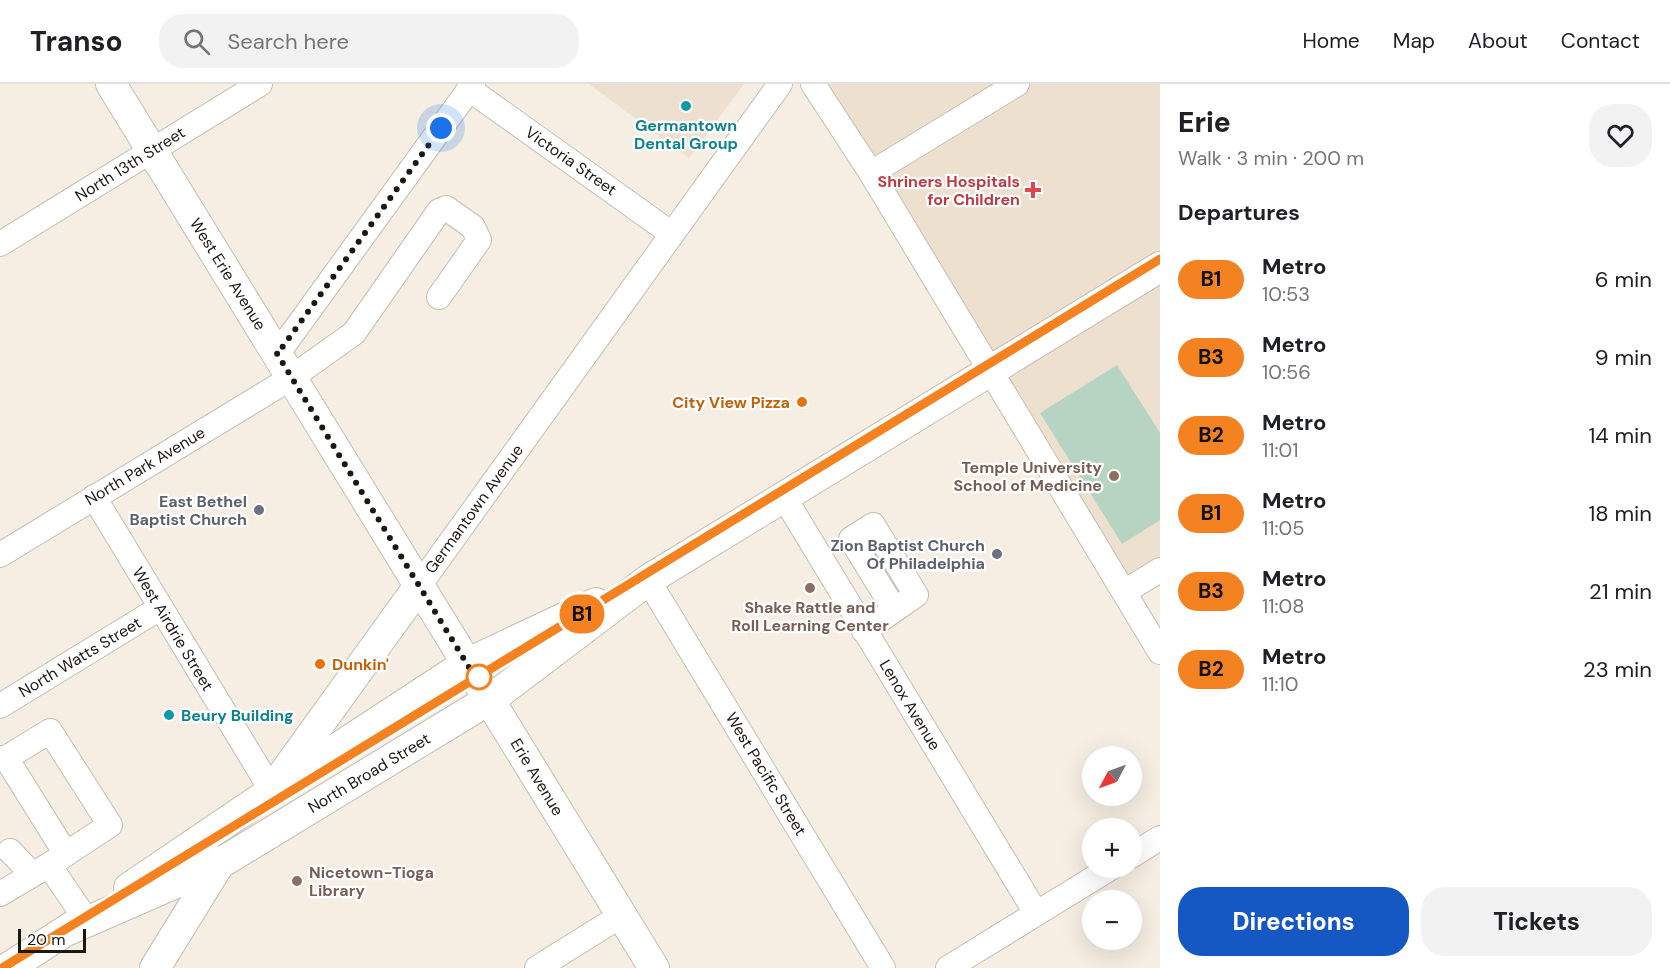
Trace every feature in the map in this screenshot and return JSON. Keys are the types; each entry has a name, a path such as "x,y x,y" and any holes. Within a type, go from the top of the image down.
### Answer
{"main road":[{"name":"West Erie Avenue","path":"111,84 419,586"},
{"name":"North Broad Street","path":"76,924 219,864 489,699 648,580 1160,267"},
{"name":"North Broad Street","path":"8,968 466,664 648,580"},
{"name":"Erie Avenue","path":"419,586 654,968"},
{"name":"Germantown Avenue","path":"155,968 219,864 419,586"}],"street":[{"name":"North 13th Street","path":"0,244 260,84"},
{"name":"Germantown Avenue","path":"419,586 780,84"},
{"path":"813,84 871,173 1160,652"},
{"path":"871,173 1017,84"},
{"name":"Victoria Street","path":"471,87 672,234"},
{"path":"276,352 281,349 471,87"},
{"name":"North Park Avenue","path":"0,555 291,378 354,333 439,211 446,208 473,226 479,240 439,297"},
{"name":"West Airdrie Street","path":"94,497 272,791"},
{"name":"Lenox Avenue","path":"784,497 1036,913"},
{"path":"1124,592 1160,570"},
{"name":"West Pacific Street","path":"648,580 883,968"},
{"name":"North Watts Street","path":"0,706 160,608"},
{"path":"864,631 894,609"},
{"path":"1,892 49,864 110,825 50,731 3,758 49,864 76,924"},
{"path":"1142,849 1160,838"},
{"path":"4,841 49,864"},
{"path":"948,968 1094,878"},
{"path":"537,968 622,915"}],"shaded area":[{"path":"589,84 744,84 689,158"},
{"path":"813,84 1160,84 1160,570 1124,592"}],"green space":[{"path":"1117,365 1160,433 1160,520 1122,544 1040,413"}],"metro line":[{"name":"B1","path":"2,968 1160,259"}],"place":[{"name":"Germantown Dental Group","path":"686,106"},
{"name":"Shriners Hospitals for Children","path":"1033,190"},
{"name":"City View Pizza","path":"802,402"},
{"name":"Temple University School of Medicine","path":"1114,476"},
{"name":"East Bethel Baptist Church","path":"259,510"},
{"name":"Zion Baptist Church Of Philadelphia","path":"997,554"},
{"name":"Shake Rattle and Roll Learning Center","path":"810,588"},
{"name":"Dunkin'","path":"320,664"},
{"name":"Beury Building","path":"169,715"},
{"name":"Nicetown-Tioga Library","path":"297,881"}],"route":[{"path":"441,128 281,349 276,352 478,682 479,677"}]}
